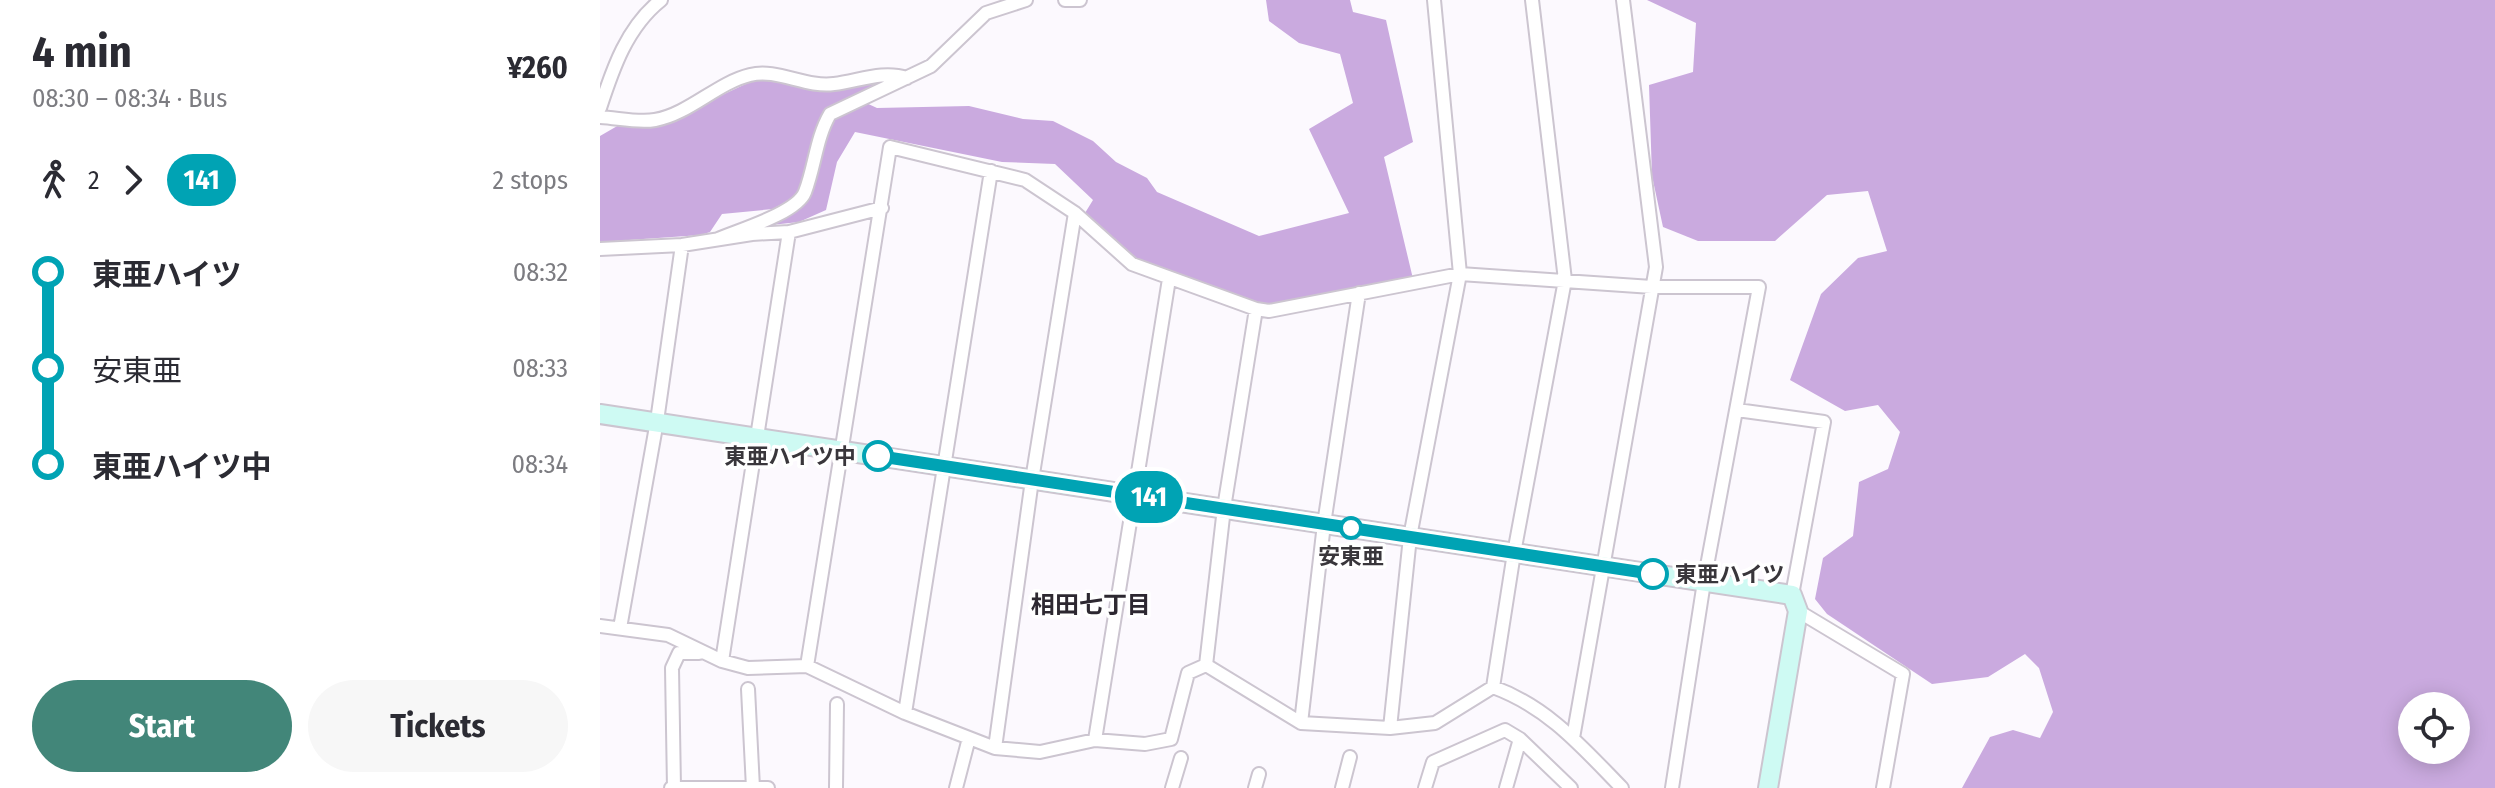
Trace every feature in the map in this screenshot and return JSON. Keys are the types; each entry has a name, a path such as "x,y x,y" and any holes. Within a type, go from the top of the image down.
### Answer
{"street":[{"path":"600,108 618,54 650,9 661,0"},
{"path":"718,239 784,211 800,200 830,114 931,66 973,21 1009,2 1026,0"},
{"path":"1065,0 1080,0"},
{"path":"1390,728 1410,537 1460,274 1434,0"},
{"path":"1206,665 1301,723 1390,728 1435,723 1493,687 1514,553 1565,280 1532,0"},
{"path":"1573,738 1656,267 1623,0"},
{"path":"600,117 659,119 747,75 766,72 790,80 832,85 864,77 897,75 907,79"},
{"path":"807,666 890,147 1025,180 1075,213 1132,264 1256,309 1269,311 1460,274 1652,287 1759,287 1704,582 1672,788"},
{"path":"905,713 991,171"},
{"path":"600,249 682,245 789,232 882,208"},
{"path":"995,748 1032,480 1075,213"},
{"path":"722,661 789,232"},
{"path":"620,628 657,421 682,245"},
{"path":"1095,740 1169,279"},
{"path":"1301,723 1324,524 1359,293"},
{"path":"1206,665 1224,508 1256,309"},
{"path":"1737,410 1824,422 1768,788"},
{"path":"600,414 1704,582 1795,603 1903,674 1883,788"},
{"path":"600,626 668,635 702,653 748,668 807,666 905,713 995,748 1040,752 1095,740 1145,744 1171,739 1188,673 1206,665"},
{"path":"702,653 679,653 672,668 673,788 768,788"},
{"path":"1493,687 1526,699 1573,738 1622,788"},
{"path":"748,689 753,788"},
{"path":"836,788 837,704"},
{"path":"1425,788 1433,762 1505,730 1520,739 1571,788"},
{"path":"956,788 969,738"},
{"path":"1506,788 1520,739"},
{"path":"1342,788 1350,757"},
{"path":"1172,788 1181,758"},
{"path":"1255,788 1259,774"}],"shaded area":[{"path":"1266,0 1350,0 1353,12 1386,20 1413,142 1384,157 1414,283 1256,309 1169,279 1108,246 1085,213 1093,200 1055,164 1002,162 855,132 837,162 826,210 799,222 761,226 794,210 834,118 864,102 877,108 969,106 1023,119 1053,121 1093,141 1116,162 1147,178 1157,192 1259,236 1349,213 1309,129 1353,103 1340,54 1299,43 1269,21"},
{"path":"1647,0 2495,0 2495,788 1962,788 1990,737 2013,730 2040,738 2053,712 2039,668 2025,654 1988,677 1932,684 1827,614 1815,599 1823,558 1853,536 1859,482 1888,469 1900,432 1878,405 1845,411 1790,380 1821,294 1858,258 1887,251 1868,191 1827,195 1775,241 1698,241 1663,227 1652,176 1649,85 1693,72 1696,23"},
{"path":"766,79 808,90 891,81 827,111 807,158 801,190 773,209 722,214 710,232 701,235 600,242 600,136 619,125 654,127 752,81"}],"bus line":[{"name":"141","path":"878,456 1653,574"}],"place":[{"name":"東亜ハイツ中","path":"878,456"},
{"name":"安東亜","path":"1351,528"},
{"name":"東亜ハイツ","path":"1653,574"}],"district":[{"name":"相田七丁目","path":"1091,605"}]}
